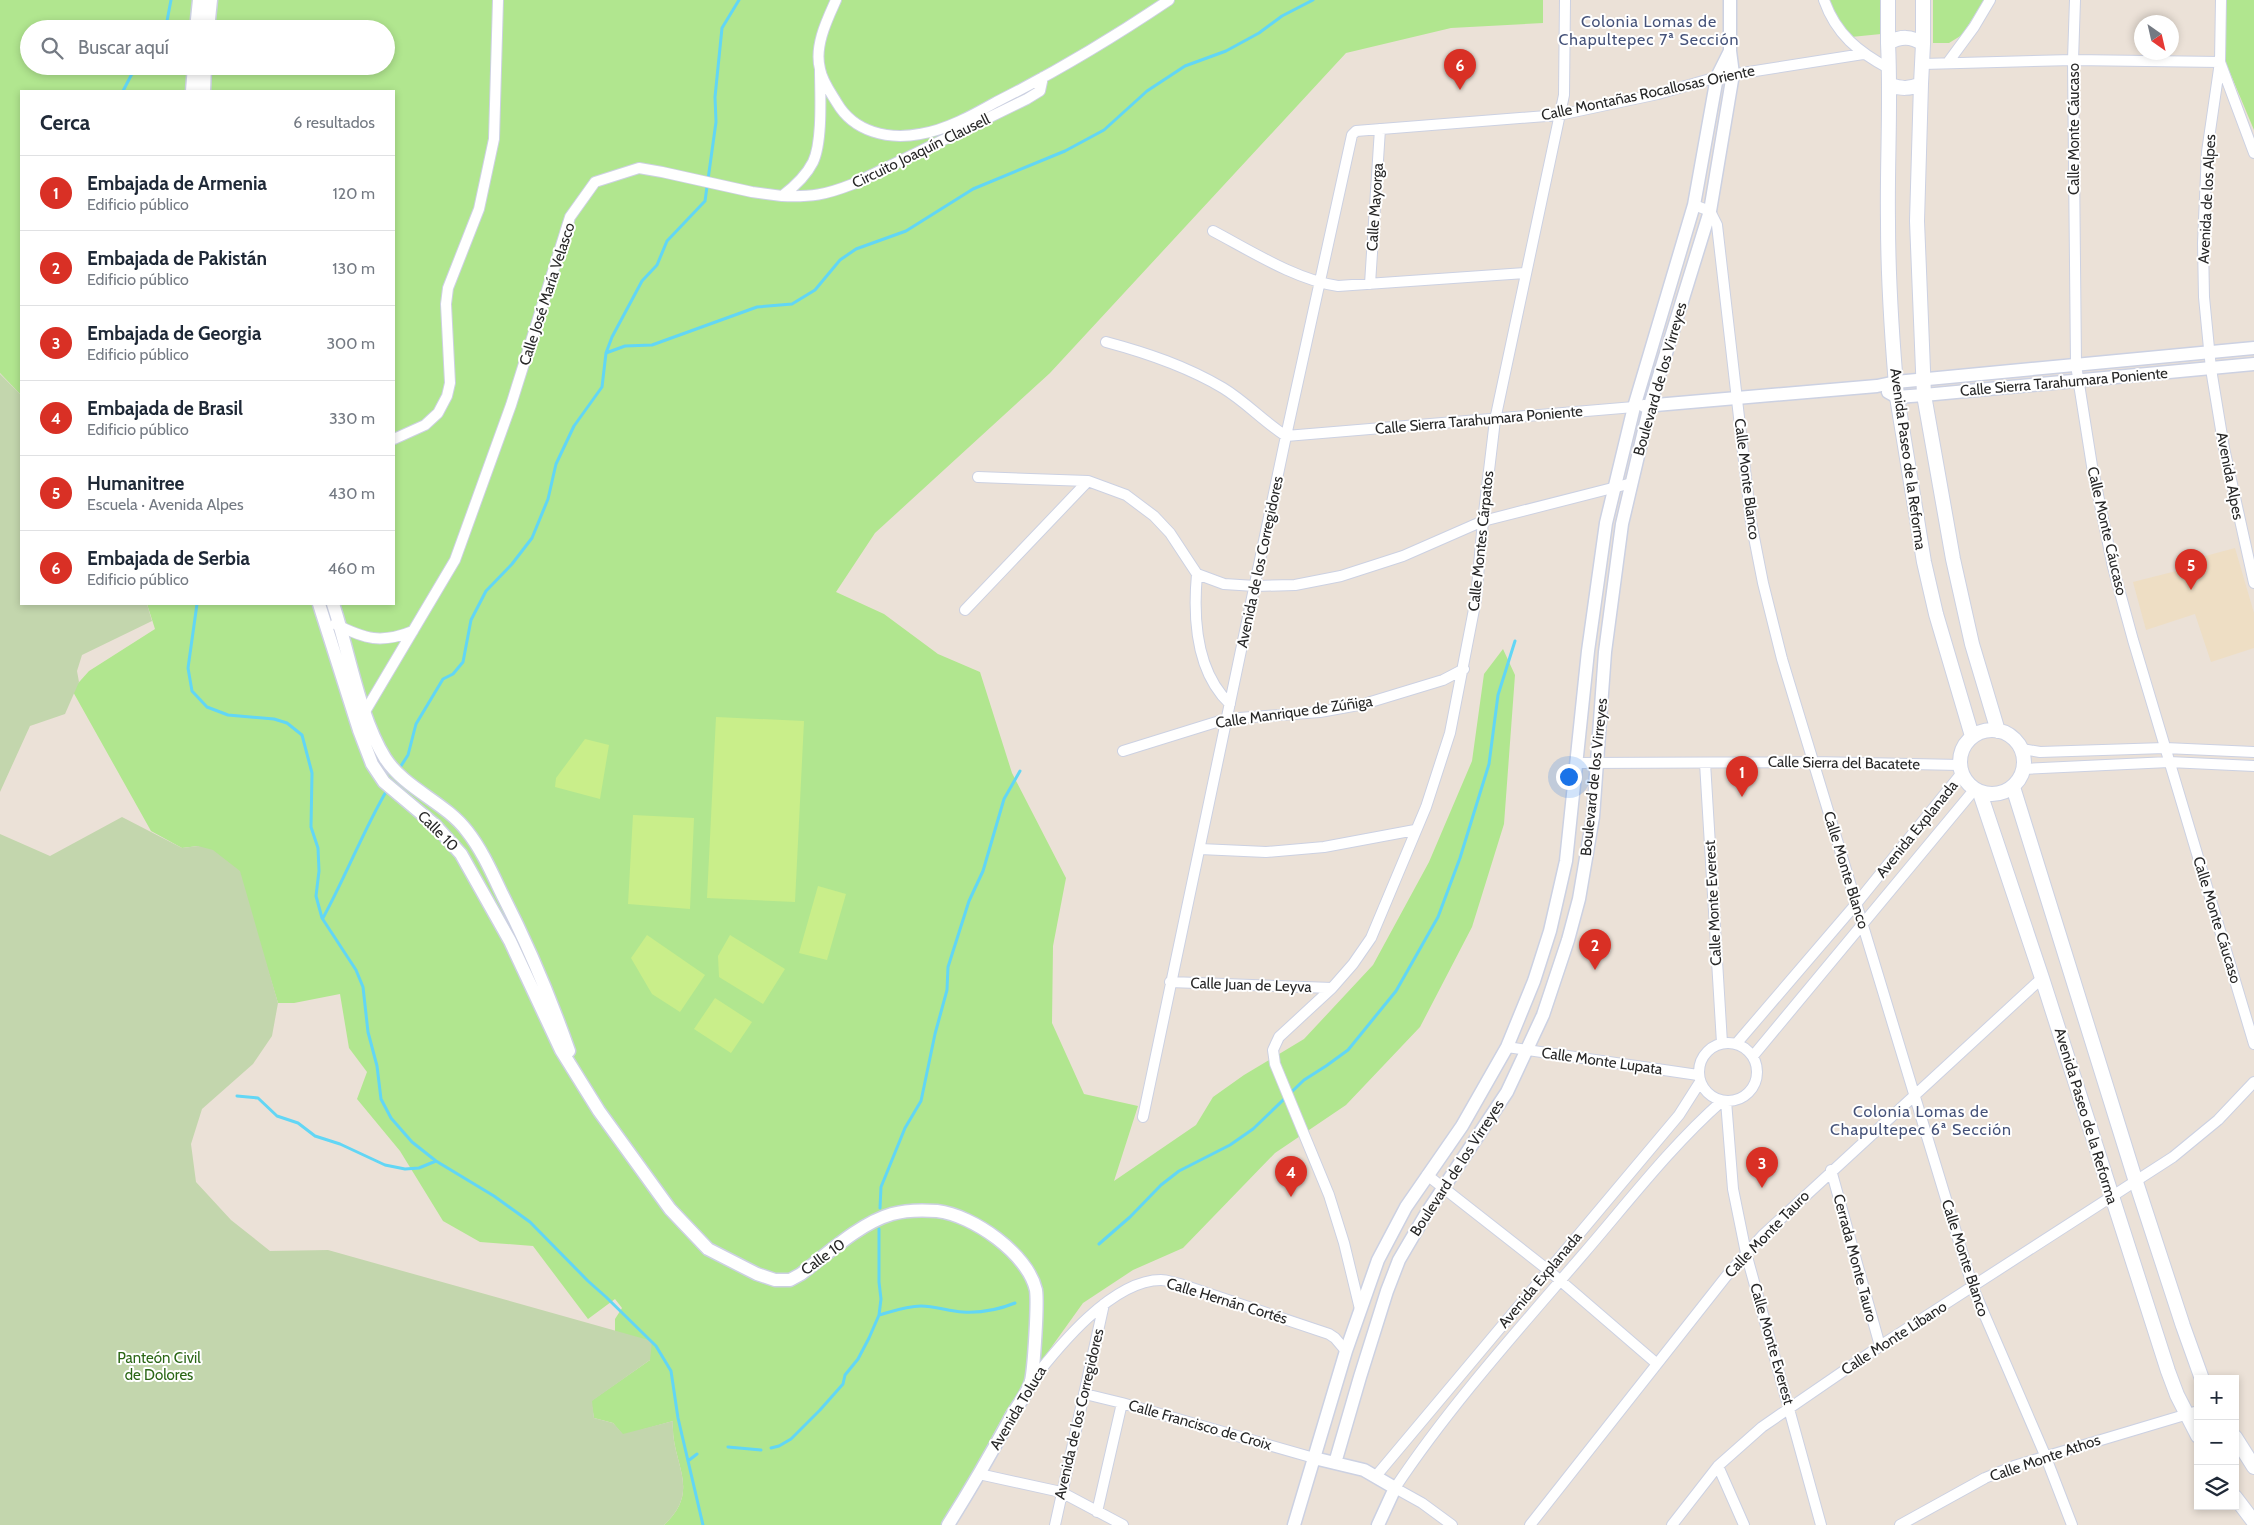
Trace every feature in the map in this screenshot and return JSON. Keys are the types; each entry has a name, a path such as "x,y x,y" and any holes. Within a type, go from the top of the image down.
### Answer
{"main road":[{"path":"1888,0 1888,43 1897,38 1907,37 1916,39 1924,44"},
{"path":"1923,0 1924,44"},
{"name":"Avenida Paseo de la Reforma","path":"1888,43 1890,68 1888,223 1897,397 1924,562 1936,614 1972,736"},
{"name":"Avenida Paseo de la Reforma","path":"1924,44 1917,221 1924,395 1953,559 1972,644 1998,730"},
{"path":"1890,85 1901,89 1921,84"},
{"path":"1989,730 1998,730 2016,740 2022,749 2024,769 2020,779 2013,787 1997,794 1977,791 1967,783 1960,769 1962,749 1972,736 1989,730"},
{"name":"Avenida Paseo de la Reforma","path":"2013,787 2136,1182 2201,1375"},
{"name":"Avenida Paseo de la Reforma","path":"1977,791 2042,978 2168,1371 2192,1413"},
{"path":"2239,1443 2254,1467"},
{"path":"2239,1502 2254,1522"}],"street":[{"path":"197,20 199,0"},
{"path":"209,20 211,0"},
{"path":"395,439 425,425 438,413 447,396 450,383 446,304 448,288 479,209 494,139 498,0"},
{"name":"Circuito Joaquín Clausell","path":"836,0 826,23 819,49 820,69 840,108 850,119 863,128 880,134 898,137 921,134 943,128 976,113 1043,77 1136,22 1169,0"},
{"name":"Calle Montes Cárpatos","path":"1360,1310 1344,1243 1329,1196 1275,1064 1272,1050 1279,1037 1332,988 1353,964 1371,938 1426,807 1448,742 1464,669 1476,600 1482,521 1495,420 1564,95 1565,0"},
{"name":"Boulevard de los Virreyes","path":"1335,1463 1387,1291 1408,1242 1507,1092 1527,1051 1558,975 1577,907 1593,817 1605,652 1622,524 1650,405 1710,211 1733,74 1730,51 1730,0"},
{"path":"1824,0 1831,20 1863,54 1890,68"},
{"path":"1949,61 1974,27 1990,0"},
{"name":"Calle Monte Cáucaso","path":"2075,0 2073,60 2076,364 2092,466 2113,567 2169,762 2254,1044"},
{"name":"Avenida de los Alpes","path":"2212,369 2204,297 2202,243 2206,152 2220,62 2221,0"},
{"name":"Boulevard de los Virreyes","path":"1294,1525 1346,1351 1389,1237 1427,1175 1462,1126 1507,1047 1534,981 1557,905 1566,861 1578,763 1588,650 1606,523 1634,407 1694,205 1717,77 1730,51"},
{"name":"Calle Montañas Rocallosas Oriente","path":"1350,142 1356,131 1559,116 1658,94 1717,77 1863,54"},
{"path":"1922,64 1949,61 2073,60 2220,62 2254,153"},
{"path":"782,196 796,186 814,161 818,140 820,69"},
{"path":"192,90 193,75"},
{"path":"204,90 205,75"},
{"name":"Circuito Joaquín Clausell","path":"782,196 810,197 830,193 853,184 1027,99 1040,91 1043,77"},
{"name":"Calle Mayorga","path":"1370,284 1380,129"},
{"name":"Avenida de los Corregidores","path":"1143,1117 1170,982 1350,142"},
{"name":"Calle José María Velasco","path":"357,725 455,560 534,337 570,217 595,182 639,168 782,196"},
{"path":"1694,205 1710,211"},
{"name":"Calle Monte Blanco","path":"1710,211 1717,225 1751,522 1763,583 1782,659 1973,1288 2045,1455 2072,1525"},
{"path":"1213,231 1321,284 1338,286 1525,273"},
{"path":"1106,342 1142,352 1183,367 1223,388 1256,411 1273,428 1286,436"},
{"name":"Calle Sierra Tarahumara Poniente","path":"1286,436 1495,420 1737,396 1877,386 1896,382 2254,348"},
{"name":"Calle Sierra Tarahumara Poniente","path":"1897,397 2254,364"},
{"name":"Avenida Alpes","path":"2212,369 2224,448 2254,583"},
{"path":"1877,386 1897,397"},
{"path":"978,477 1088,481 1126,495 1154,516 1170,533 1197,574 1224,584 1255,586 1295,585 1341,576 1403,556 1482,521 1632,483"},
{"path":"965,610 1088,481"},
{"path":"1197,574 1195,600 1197,630 1208,675 1218,692 1230,704"},
{"name":"Calle 10","path":"319,605 357,725 372,764 389,786 435,825 461,854 510,941 561,1050 599,1111 670,1209 696,1239 708,1249 757,1274 775,1280 790,1280 801,1274 867,1224 891,1214 912,1211 938,1212 965,1219 1006,1245 1030,1273 1036,1291 1031,1382"},
{"name":"Calle 10","path":"333,605 365,712 378,746 395,770 447,810 467,830 481,851 528,946 556,1014 576,1072"},
{"path":"324,618 364,636 382,640 413,631"},
{"name":"Calle Manrique de Zúñiga","path":"1123,752 1226,719 1320,712 1364,704 1443,680 1464,669"},
{"path":"2022,749 2040,752 2165,748 2254,752"},
{"name":"Calle Sierra del Bacatete","path":"1578,763 1813,762 1960,769"},
{"path":"2024,769 2169,762 2254,766"},
{"name":"Calle Monte Everest","path":"1705,763 1722,1043"},
{"name":"Avenida Explanada","path":"1736,1044 1856,904 1960,769"},
{"name":"Avenida Explanada","path":"1753,1056 1977,791"},
{"path":"1200,849 1266,852 1324,847 1415,830"},
{"name":"Calle Monte Tauro","path":"1530,1525 1656,1363 1746,1253 1831,1170 2042,978"},
{"name":"Calle Juan de Leyva","path":"1170,982 1332,988"},
{"path":"1722,1043 1736,1044 1745,1048 1753,1056 1757,1074 1755,1082 1744,1096 1724,1101 1710,1096 1699,1078 1702,1058 1707,1051 1722,1043"},
{"name":"Calle Monte Lupata","path":"1507,1047 1699,1078"},
{"name":"Avenida Explanada","path":"1376,1476 1679,1115 1699,1078"},
{"name":"Calle Monte Líbano","path":"1672,1525 1718,1466 1762,1427 1880,1346 2136,1182 2198,1137 2218,1120 2254,1082"},
{"name":"Avenida Explanada","path":"1395,1488 1451,1412 1561,1280 1694,1126 1724,1101"},
{"name":"Calle Monte Everest","path":"1724,1101 1733,1189 1746,1253 1821,1525"},
{"name":"Cerrada Monte Tauro","path":"1831,1170 1880,1346"},
{"path":"1427,1175 1561,1280 1656,1363"},
{"name":"Calle Hernán Cortés","path":"1104,1304 1122,1292 1142,1284 1161,1280 1328,1334 1335,1338 1346,1351"},
{"name":"Avenida de los Corregidores","path":"1055,1525 1104,1304"},
{"name":"Avenida Toluca","path":"948,1525 1031,1382 1065,1339 1104,1304"},
{"name":"Calle Francisco de Croix","path":"1084,1394 1122,1403 1314,1458"},
{"path":"1097,1512 1122,1403"},
{"name":"Calle Monte Athos","path":"1900,1525 1986,1478 2045,1455 2192,1413"},
{"path":"1314,1458 1350,1465 1376,1476 1422,1503 1452,1525"},
{"path":"1718,1466 1744,1525"},
{"path":"979,1474 1061,1492 1123,1525"},
{"path":"1378,1525 1395,1488"}],"shaded area":[{"path":"2235,548 2254,613 2254,648 2211,662 2195,614 2146,630 2133,582 2184,569 2183,562"}],"green space":[{"path":"0,0 1543,0 1543,23 1451,28 1346,53 1050,373 875,533 836,592 884,614 938,654 980,672 1012,773 1066,878 1053,946 1052,1023 1084,1094 1138,1106 1114,1181 1196,1125 1213,1097 1244,1075 1304,1039 1373,965 1429,862 1472,761 1484,674 1503,649 1515,675 1504,824 1472,927 1420,1027 1346,1105 1275,1153 1183,1248 1133,1270 1083,1303 1007,1409 944,1525 664,1525 675,1512 681,1499 683,1487 673,1436 673,1421 623,1435 613,1423 594,1418 591,1401 650,1360 615,1337 615,1319 622,1308 615,1299 588,1319 533,1246 480,1242 443,1221 400,1151 357,1099 367,1072 349,1048 340,994 294,1003 278,1003 259,941 198,846 182,848 151,831 72,690 89,671 155,629 147,605 395,605 395,90 20,90 20,394 0,373"},
{"path":"1830,0 1881,0 1881,34 1851,37 1831,8"},
{"path":"1933,0 1984,0 1962,35 1949,43 1933,43"},
{"path":"2224,0 2254,0 2254,130 2223,56"},
{"path":"0,374 20,394 20,605 147,605 152,621 82,655 77,671 79,682 65,714 30,726 0,792"},
{"path":"716,717 804,721 795,902 707,898"},
{"path":"585,739 609,745 600,799 555,787 556,778"},
{"path":"633,815 694,818 690,909 628,904"},
{"name":"Panteón Civil de Dolores","path":"122,817 182,848 198,846 213,850 240,871 278,1003 272,1036 253,1064 202,1109 191,1144 196,1182 231,1220 270,1251 328,1250 652,1341 650,1360 592,1401 594,1418 613,1423 623,1434 673,1421 673,1436 683,1487 681,1499 675,1512 664,1525 0,1525 0,834 50,856"},
{"path":"818,886 846,894 827,960 799,953"},
{"path":"647,935 705,975 680,1012 652,994 631,958"},
{"path":"730,935 785,969 763,1004 719,977 718,956"},
{"path":"715,998 752,1022 731,1053 694,1029"}],"waterway":[{"path":"167,20 171,0"},
{"path":"399,769 408,755 416,724 443,679 453,674 463,662 471,620 486,591 512,564 532,538 548,499 556,464 574,426 602,387 606,353 612,337 642,281 657,265 667,241 705,201 716,122 715,97 722,28 739,0"},
{"path":"606,353 625,346 652,345 757,307 792,304 815,290 840,260 856,249 906,231 973,189 1065,151 1104,130 1147,91 1185,66 1226,51 1259,33 1282,16 1313,0"},
{"path":"124,90 131,75"},
{"path":"197,605 188,668 192,691 207,707 228,715 274,719 287,723 302,735 312,773 311,827 318,848 319,871 316,896 322,918 356,970 363,987 368,1032 377,1066 381,1099 391,1118 412,1142 436,1161 494,1196 530,1222 656,1346 671,1371 678,1418 703,1525"},
{"path":"1099,1244 1130,1217 1161,1185 1179,1171 1230,1145 1253,1129 1304,1080 1348,1050 1396,991 1438,917 1460,858 1489,764 1498,695 1515,641"},
{"path":"880,1208 881,1187 905,1128 921,1101 935,1034 947,990 948,967 969,901 983,871 1004,799 1020,771"},
{"path":"323,918 387,790"},
{"path":"237,1096 258,1098 277,1116 298,1123 315,1136 340,1144 385,1165 405,1169 419,1168 436,1161"},
{"path":"771,1448 791,1439 820,1410 843,1384 845,1375 858,1359 869,1338 879,1315 881,1299 879,1282 879,1229"},
{"path":"879,1315 921,1306 970,1312 996,1309 1015,1303"},
{"path":"728,1447 761,1450"},
{"path":"688,1461 697,1454"}],"place":[{"name":"Embajada de Serbia","path":"1460,90"},
{"name":"Humanitree","path":"2191,590"},
{"name":"Embajada de Armenia","path":"1742,797"},
{"name":"Embajada de Pakistán","path":"1595,970"},
{"name":"Embajada de Georgia","path":"1762,1188"},
{"name":"Embajada de Brasil","path":"1291,1197"}],"district":[{"name":"Colonia Lomas de Chapultepec 7ª Sección","path":"1649,30"},
{"name":"Colonia Lomas de Chapultepec 6ª Sección","path":"1921,1120"}]}
